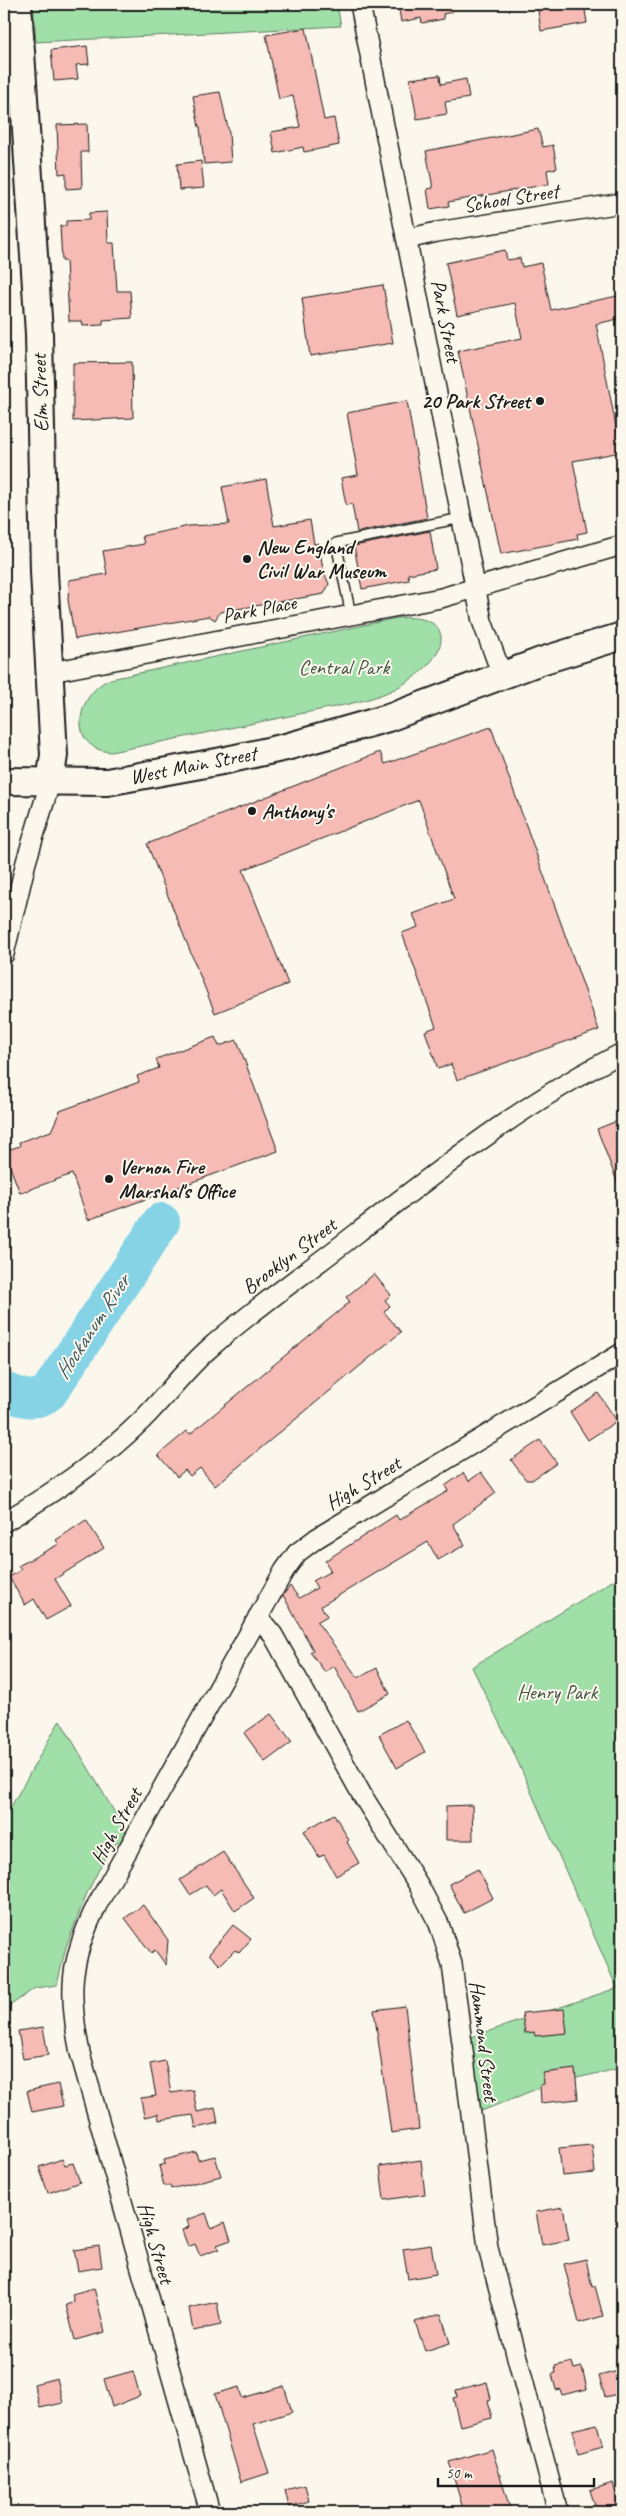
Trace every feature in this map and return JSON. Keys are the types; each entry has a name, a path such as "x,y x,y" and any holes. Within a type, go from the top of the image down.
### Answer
{"street":[{"name":"Elm Street","path":"18,4 39,334 44,572 51,672 54,755 50,783"},
{"name":"Park Street","path":"360,4 475,590 485,631 502,675"},
{"name":"School Street","path":"407,239 437,232 622,203"},
{"name":"Park Place","path":"51,672 475,590 622,545"},
{"name":"West Main Street","path":"4,781 50,783 107,782 222,761 286,746 388,718 502,675 622,636"},
{"path":"4,954 26,862 50,783"},
{"name":"Brooklyn Street","path":"4,1522 56,1490 103,1454 141,1420 210,1347 280,1289 519,1112 622,1053"},
{"name":"High Street","path":"210,2512 87,2082 74,2015 73,1976 80,1943 89,1921 290,1560 305,1546 622,1353"},
{"name":"Hammond Street","path":"258,1617 273,1635 362,1794 418,1884 438,1924 452,1964 488,2248 558,2512"}],"lane":[{"path":"351,615 336,543 462,518"}],"green space":[{"path":"33,4 337,4 341,26 36,42"},
{"name":"Central Park","path":"397,618 416,618 430,622 438,628 441,637 439,647 434,658 424,669 403,685 381,695 349,704 111,752 97,749 87,741 82,731 81,719 90,695 99,686 111,679"},
{"name":"Henry Park","path":"622,1575 622,2068 549,2084 464,2118 457,2042 617,1988 514,1753 472,1667"},
{"path":"60,1720 128,1835 110,1848 87,1893 66,1947 57,1985 35,1988 4,2010 4,1819"}],"building":[{"path":"398,4 451,4 452,12 443,14 444,19 422,23 421,18 401,22"},
{"path":"537,4 584,4 587,23 541,31"},
{"path":"306,28 324,120 334,118 339,145 304,152 303,147 275,153 271,132 300,127 293,96 279,99 266,35"},
{"path":"87,46 89,64 76,65 78,79 54,81 51,50"},
{"path":"440,75 441,84 466,79 469,98 445,102 447,114 417,119 410,79"},
{"path":"220,92 229,133 231,162 204,164 200,127 193,96"},
{"path":"87,124 88,152 81,152 82,188 66,189 66,173 59,174 57,125"},
{"path":"538,129 543,147 553,145 557,168 547,170 549,184 448,202 449,206 430,209 427,189 433,188 426,151"},
{"path":"201,161 204,188 179,190 177,164"},
{"path":"107,212 108,243 114,243 117,291 130,291 132,318 103,320 103,325 83,326 82,321 69,321 66,261 62,261 60,226 66,226 66,221 89,220 89,213"},
{"path":"505,250 507,260 520,258 522,267 541,263 551,310 622,295 622,318 596,324 621,452 573,461 587,532 577,534 578,539 501,554 458,351 522,338 515,303 457,315 446,263"},
{"path":"383,285 393,343 310,356 302,298"},
{"path":"132,362 133,418 73,421 73,363"},
{"path":"407,401 427,518 357,532 352,504 346,505 341,478 358,475 347,413"},
{"path":"266,479 274,526 310,520 314,544 319,543 323,570 329,584 324,594 220,612 215,620 209,616 75,639 68,600 69,580 107,574 103,551 144,544 142,536 189,526 229,524 222,487"},
{"path":"430,531 436,569 408,574 409,580 362,589 354,546"},
{"path":"491,727 599,1030 457,1080 451,1064 438,1069 425,1031 436,1027 402,933 418,927 413,914 454,899 419,800 243,870 288,984 215,1013 147,844 380,752 385,764"},
{"path":"215,1037 219,1046 237,1040 278,1151 88,1220 72,1174 20,1193 4,1151 20,1146 19,1142 51,1131 60,1111 139,1082 137,1076 159,1068 156,1059"},
{"path":"622,1119 622,1191 621,1192 597,1129"},
{"path":"374,1274 391,1295 385,1300 390,1306 384,1312 401,1332 215,1486 200,1468 190,1476 185,1470 177,1477 158,1455 187,1431 190,1434 350,1302 346,1297"},
{"path":"598,1393 617,1421 588,1440 570,1412"},
{"path":"540,1440 557,1463 532,1480 526,1480 511,1460"},
{"path":"481,1472 496,1493 453,1524 465,1545 438,1560 428,1542 321,1606 327,1616 317,1622 358,1678 377,1668 390,1694 358,1711 334,1666 325,1672 310,1652 313,1650 283,1595 290,1586 299,1598 317,1588 313,1581 331,1571 325,1561 396,1515 399,1520 448,1491 445,1486 463,1473 469,1481"},
{"path":"86,1520 104,1548 55,1579 71,1606 46,1620 34,1599 25,1605 9,1577 21,1570 18,1566 59,1544 56,1540"},
{"path":"271,1714 292,1742 265,1762 244,1733"},
{"path":"406,1720 425,1752 397,1768 379,1735"},
{"path":"472,1805 473,1840 446,1840 446,1806"},
{"path":"334,1814 349,1840 347,1842 359,1863 336,1876 324,1855 319,1857 304,1831"},
{"path":"223,1852 254,1898 235,1911 221,1889 213,1895 206,1885 190,1895 180,1880"},
{"path":"478,1869 493,1898 464,1913 449,1884"},
{"path":"143,1905 168,1940 166,1965 155,1950 151,1953 125,1918"},
{"path":"233,1925 251,1939 239,1953 235,1950 220,1965 209,1954"},
{"path":"405,2006 419,2129 391,2133 374,2010"},
{"path":"564,2009 567,2033 535,2036 534,2032 525,2033 522,2013"},
{"path":"43,2027 48,2055 23,2059 18,2031"},
{"path":"165,2061 171,2093 193,2090 197,2112 215,2108 218,2123 196,2128 193,2115 159,2120 158,2114 144,2117 141,2098 156,2096 150,2064"},
{"path":"575,2069 578,2099 541,2103 540,2085 544,2084 543,2073"},
{"path":"58,2084 63,2106 32,2112 27,2091"},
{"path":"592,2145 595,2173 562,2176 559,2148"},
{"path":"196,2152 198,2160 215,2156 221,2176 171,2189 170,2185 164,2186 159,2166 165,2164 164,2160"},
{"path":"62,2159 65,2165 73,2163 80,2182 48,2193 39,2167"},
{"path":"421,2160 425,2194 384,2200 380,2166"},
{"path":"563,2207 569,2240 542,2245 536,2212"},
{"path":"206,2213 211,2228 225,2222 231,2240 217,2245 219,2249 200,2256 195,2244 188,2247 182,2230 189,2227 187,2220"},
{"path":"431,2245 436,2274 408,2279 403,2249"},
{"path":"99,2246 102,2267 78,2271 74,2250"},
{"path":"586,2259 592,2287 595,2286 603,2316 579,2323 564,2264"},
{"path":"94,2288 105,2332 75,2340 66,2305 74,2302 72,2294"},
{"path":"217,2302 221,2325 193,2331 189,2308"},
{"path":"441,2314 450,2343 425,2351 415,2322"},
{"path":"572,2362 574,2369 582,2367 587,2389 562,2395 560,2389 556,2390 552,2374 556,2373 555,2366"},
{"path":"622,2370 622,2393 605,2397 599,2376"},
{"path":"133,2371 140,2396 112,2407 104,2379"},
{"path":"57,2378 63,2403 40,2408 34,2384"},
{"path":"487,2382 491,2399 488,2400 492,2418 460,2426 453,2398 457,2397 456,2390"},
{"path":"284,2386 292,2412 253,2424 269,2473 241,2482 215,2394 239,2387 242,2398"},
{"path":"597,2424 603,2447 578,2454 572,2430"},
{"path":"492,2449 511,2512 464,2512 449,2462"},
{"path":"613,2483 620,2509 597,2512 590,2490"},
{"path":"305,2485 309,2501 289,2507 285,2490"}],"waterway":[{"name":"Hockanum River","path":"4,1391 33,1399 44,1396 49,1392 161,1222"}],"place":[{"name":"20 Park Street","path":"540,401"},
{"name":"New England Civil War Museum","path":"247,559"},
{"name":"Anthony's","path":"252,811"},
{"name":"Vernon Fire Marshal's Office","path":"109,1179"}]}
